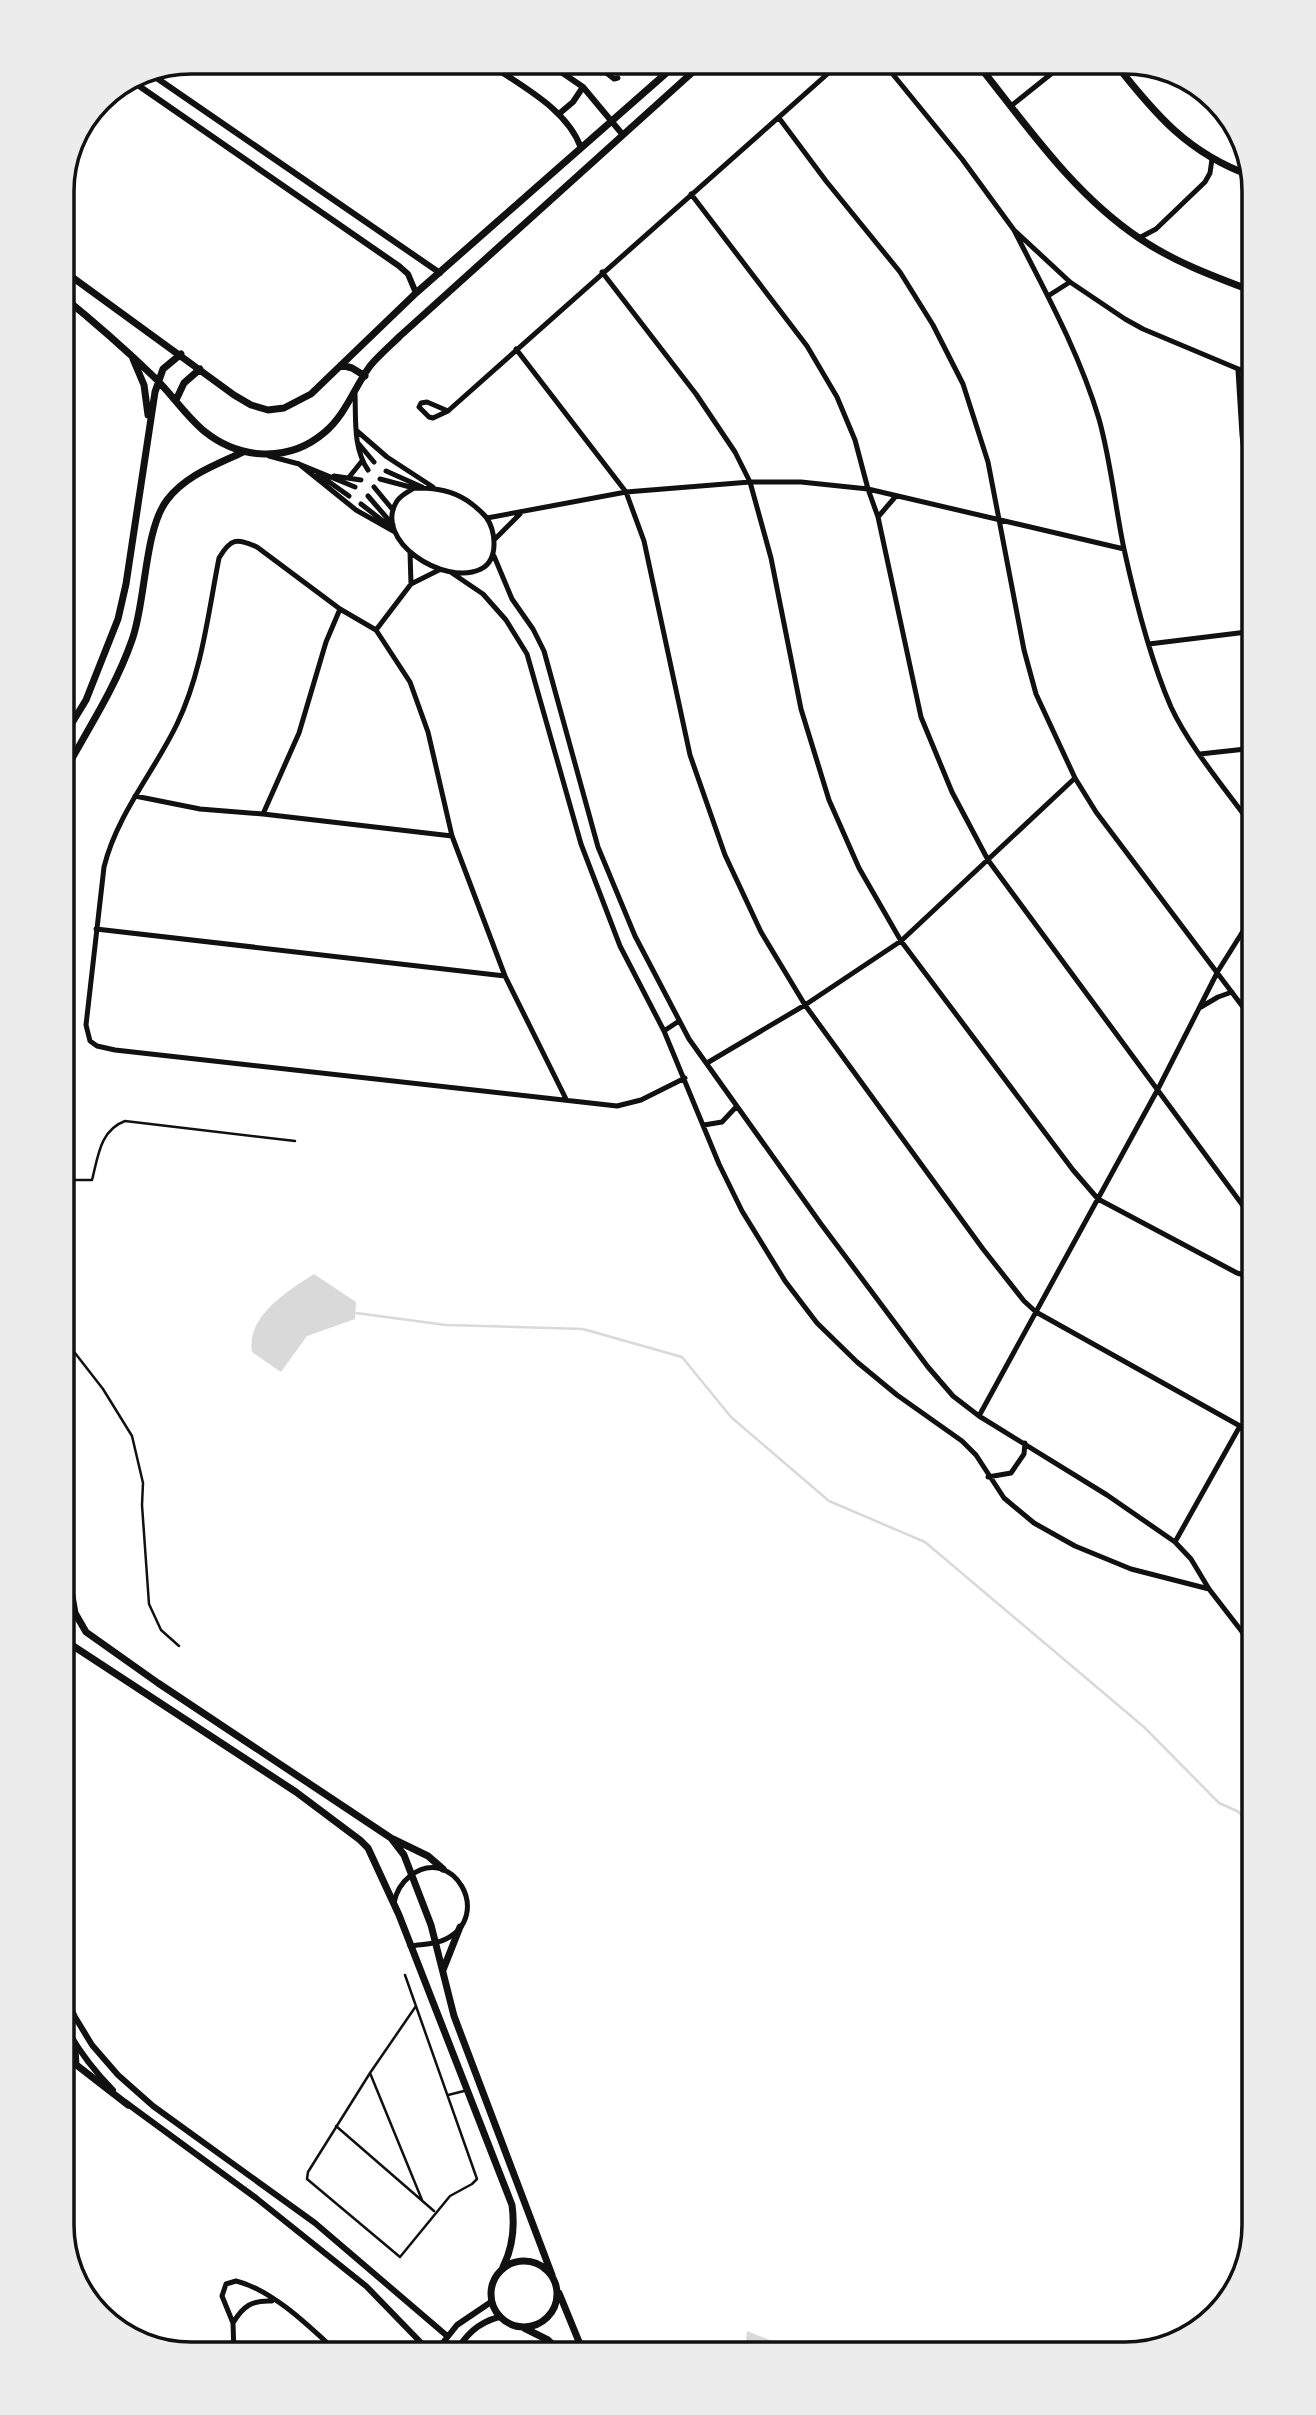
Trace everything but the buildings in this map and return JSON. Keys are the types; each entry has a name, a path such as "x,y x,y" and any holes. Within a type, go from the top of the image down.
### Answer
{"main road":[{"path":"74,278 234,395 251,405 268,410 284,408 303,398 341,365 416,293 665,74"},
{"path":"74,306 158,380 204,430 225,445 243,452 269,456 303,447 325,432 343,413 370,366 400,336 691,74"},
{"path":"986,74 1068,176 1119,223 1176,260 1242,287"},
{"path":"1124,74 1158,115 1212,159 1240,171"},
{"path":"126,350 144,385 148,432"},
{"path":"74,720 86,700 118,619 126,584 158,380 168,363 181,355"},
{"path":"341,365 365,376"},
{"path":"176,400 184,383 200,369"},
{"path":"74,756 99,714 133,638 153,532 166,501 179,486 196,474 243,452"},
{"path":"74,1602 79,1622 91,1636 391,1839 428,1856 443,1869"},
{"path":"74,1645 296,1792 363,1842 374,1859 394,1903 512,2205 514,2228 511,2248 491,2287 491,2302 499,2317 549,2341"},
{"path":"141,1690 147,1684 158,1683"},
{"path":"235,1753 243,1749 247,1742"},
{"path":"255,1766 259,1758 267,1755"},
{"path":"391,1839 404,1856 412,1874 436,1942 454,2016 579,2341"},
{"path":"442,1974 460,1927"},
{"path":"74,2046 76,2065 128,2105"},
{"path":"503,2267 521,2260 531,2261 540,2264 552,2275"},
{"path":"523,2328 545,2321 557,2302 558,2291"}],"street":[{"path":"504,74 560,113 572,127 581,148"},
{"path":"563,74 583,88 623,135"},
{"path":"608,74 614,79 618,78"},
{"path":"448,411 427,402 420,404 421,410 429,418 448,411 828,74"},
{"path":"892,74 962,159 1014,230 1048,296 1098,417 1111,467 1124,549 1157,672 1172,710 1242,812"},
{"path":"1011,106 1051,74"},
{"path":"158,79 440,272"},
{"path":"145,90 148,82"},
{"path":"139,86 392,261 408,274 416,293"},
{"path":"560,113 573,102 583,88"},
{"path":"779,118 825,181 900,272 933,325 963,384 988,462 1024,650 1036,694 1075,778 1096,812 1242,1005"},
{"path":"1139,238 1156,229 1205,182 1210,173 1212,159"},
{"path":"285,186 295,180 297,174"},
{"path":"296,194 306,180"},
{"path":"691,194 807,346 837,397 855,440 878,517 921,717 952,792 988,860 1242,1204"},
{"path":"1014,230 1070,282 1125,319 1242,371"},
{"path":"392,261 400,256 403,248"},
{"path":"602,272 696,394 735,452 750,482 771,558 801,709 829,800 859,868 901,941 1073,1170 1098,1199 1242,1274"},
{"path":"1048,296 1070,282"},
{"path":"516,348 626,492 644,541 690,755 725,855 761,932 804,1005 1024,1301 1036,1312 1240,1426 1175,1542"},
{"path":"1238,370 1242,435"},
{"path":"355,394 357,441 362,461 368,471"},
{"path":"357,431 387,457 436,489"},
{"path":"357,441 374,462"},
{"path":"269,456 316,472 349,496"},
{"path":"350,476 362,461"},
{"path":"299,464 356,510 394,529"},
{"path":"386,471 424,488"},
{"path":"316,472 361,480"},
{"path":"328,475 355,488"},
{"path":"380,479 414,488 436,489 461,497 487,518 494,540 494,556 512,599 533,629 544,651 598,847 635,936 678,1021 736,1107 821,1224 928,1367 953,1396 979,1416 1107,1495 1175,1542 1191,1559 1209,1589 1242,1632"},
{"path":"487,518 626,492 750,482 801,482 868,489 1124,549"},
{"path":"374,487 393,510"},
{"path":"394,529 393,510 402,496 414,488"},
{"path":"872,499 876,491"},
{"path":"368,496 410,551 425,564 452,573 479,570 488,565 494,556"},
{"path":"878,517 896,496"},
{"path":"361,504 394,529"},
{"path":"494,540 522,512"},
{"path":"566,1099 505,976 452,836 428,732 410,682 376,630 340,609 257,547 237,540 229,544 219,558 200,663 191,693 177,726 135,796 108,850 96,929 86,1025 88,1038 97,1046 617,1105 641,1100 685,1078"},
{"path":"410,551 411,584"},
{"path":"376,630 411,584 439,570"},
{"path":"452,573 483,594 506,620 527,654 561,777 599,894 620,946 664,1031 719,1164 742,1211 785,1281 817,1323 857,1362 897,1395 962,1441 976,1455 1004,1498 1026,1517 1075,1546 1131,1569 1209,1589"},
{"path":"263,814 299,733 326,642 340,609"},
{"path":"1149,643 1242,632"},
{"path":"1200,754 1242,749"},
{"path":"707,1063 804,1005 901,941 1075,778"},
{"path":"135,796 200,809 452,836"},
{"path":"96,929 505,976"},
{"path":"979,1416 1158,1089 1218,971 1242,933"},
{"path":"1198,1008 1232,992"},
{"path":"664,1031 678,1021"},
{"path":"704,1125 722,1122 736,1107"},
{"path":"988,1477 1012,1473 1024,1454 1025,1443"},
{"path":"394,1903 399,1887 412,1874 428,1868 443,1869 456,1877 470,1905 460,1927 446,1940 410,1945"},
{"path":"74,2015 92,2045 118,2075 153,2106 315,2223 446,2335"},
{"path":"74,2040 88,2061 128,2105 256,2198 366,2286 420,2341"},
{"path":"145,2117 153,2106"},
{"path":"234,2341 233,2323 222,2296 226,2284 231,2281 244,2283 275,2301 325,2341"},
{"path":"233,2323 245,2306 253,2302 275,2301"},
{"path":"442,2341 470,2315 491,2302"},
{"path":"464,2341 471,2330 489,2319 499,2317"}],"lane":[{"path":"74,1180 92,1180 105,1135 125,1121 295,1141"},
{"path":"74,1351 103,1388 132,1436 143,1483 149,1604 161,1630 179,1646"},
{"path":"405,1975 477,2179 450,2196 401,2257 307,2179 308,2172 336,2126 415,2006"},
{"path":"370,2073 422,2200"},
{"path":"448,2095 467,2090"},
{"path":"336,2126 435,2212"}],"shaded area":[{"path":"314,1274 356,1302 355,1319 307,1336 281,1372 252,1352 256,1327 271,1306"},
{"path":"747,2331 774,2342 746,2342"}],"waterway":[{"path":"356,1313 446,1325 583,1329 682,1357 731,1417 829,1501 925,1542 1144,1727 1219,1803 1242,1815"}]}
